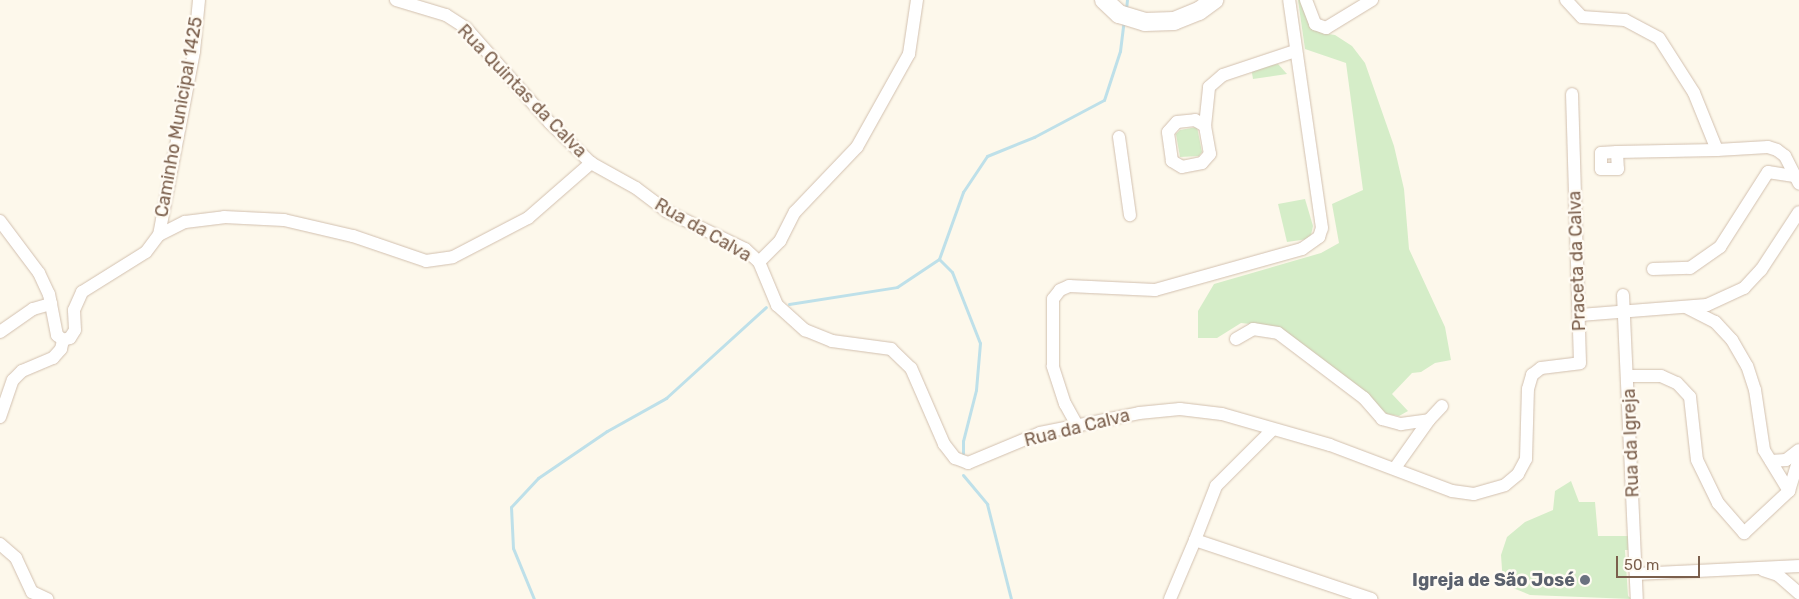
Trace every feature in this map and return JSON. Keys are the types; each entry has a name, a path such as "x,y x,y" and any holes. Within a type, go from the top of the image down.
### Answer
{"main road":[{"path":"1104,0 1119,14 1145,22 1174,21 1199,11 1214,0"}],"street":[{"name":"Caminho Municipal 1425","path":"159,235 194,51 199,0"},
{"name":"Rua Quintas da Calva","path":"396,0 446,15 466,28 550,123 591,163"},
{"path":"759,262 780,241 795,212 857,147 909,54 917,0"},
{"path":"1078,427 1064,404 1053,366 1053,300 1060,290 1070,286 1155,290 1314,244 1322,228 1289,0"},
{"path":"1306,0 1315,24 1326,28 1372,0"},
{"path":"1566,0 1582,17 1625,20 1659,38 1694,93 1717,150"},
{"path":"1205,126 1209,86 1223,75 1295,51"},
{"name":"Praceta da Calva","path":"1528,389 1532,375 1541,368 1580,363 1572,94"},
{"path":"1119,137 1130,215"},
{"path":"1617,152 1768,147 1777,150 1785,156 1796,180"},
{"path":"63,340 70,338 75,330 74,310 82,292 146,252 159,235 184,222 224,217 284,220 353,236 426,261 453,257 528,218 591,163"},
{"name":"Rua da Calva","path":"591,163 628,183 666,211 745,249 759,262 777,305 805,330 832,341 891,349 911,368 944,444 955,458 968,463 1040,433 1078,427 1139,413 1180,409 1222,414 1272,430 1330,445 1396,468 1452,491 1474,494 1505,485 1518,474 1526,459 1528,389"},
{"path":"1653,269 1690,268 1720,247 1768,172 1796,180"},
{"path":"1580,315 1707,305 1744,288 1761,270 1799,212"},
{"path":"0,221 39,273 51,304 57,335 63,340"},
{"name":"Rua da Igreja","path":"1623,295 1637,599"},
{"path":"0,332 33,308 51,304"},
{"path":"1686,307 1715,322 1732,340 1747,366 1755,390 1764,450 1789,491"},
{"path":"1236,339 1253,329 1278,334 1364,398 1382,419 1401,424 1429,420"},
{"path":"0,416 13,380 22,371 53,358 61,349 63,340"},
{"path":"1628,376 1661,376 1677,383 1690,397 1697,460 1718,502 1744,533 1789,491 1799,458"},
{"path":"1396,468 1429,420 1442,406"},
{"path":"1170,599 1216,486 1272,430"},
{"path":"1771,461 1786,460 1799,450"},
{"path":"1195,540 1371,599"},
{"path":"0,544 16,558 32,592 47,599"},
{"path":"1636,574 1799,566"},
{"path":"1756,568 1778,575 1799,594"}],"green space":[{"path":"1298,0 1302,0 1321,33 1335,35 1352,46 1365,63 1394,146 1404,189 1409,249 1445,327 1451,360 1435,363 1421,372 1412,373 1392,394 1408,411 1399,416 1387,414 1279,327 1241,323 1217,338 1198,338 1198,311 1214,284 1321,253 1339,243 1332,204 1363,190 1346,63 1305,49"},
{"path":"1278,64 1287,74 1253,79 1251,67"},
{"path":"1197,127 1202,152 1199,156 1180,157 1176,134 1180,130"},
{"path":"1305,199 1313,226 1311,235 1308,239 1287,242 1278,204"},
{"path":"1571,481 1579,502 1595,502 1598,536 1629,536 1629,550 1625,550 1628,596 1632,599 1530,595 1503,584 1501,555 1507,537 1525,522 1553,510 1555,491"}],"waterway":[{"path":"1126,9 1127,0"},
{"path":"789,304 897,287 939,259 963,192 987,156 1034,137 1104,100 1120,51 1124,20"},
{"path":"939,259 952,272 980,343 976,390 963,441 963,453"},
{"path":"534,599 513,548 511,507 538,478 607,431 666,398 766,307"},
{"path":"963,475 987,504 1011,599"}],"place":[{"name":"Igreja de São José","path":"1585,580"}]}
